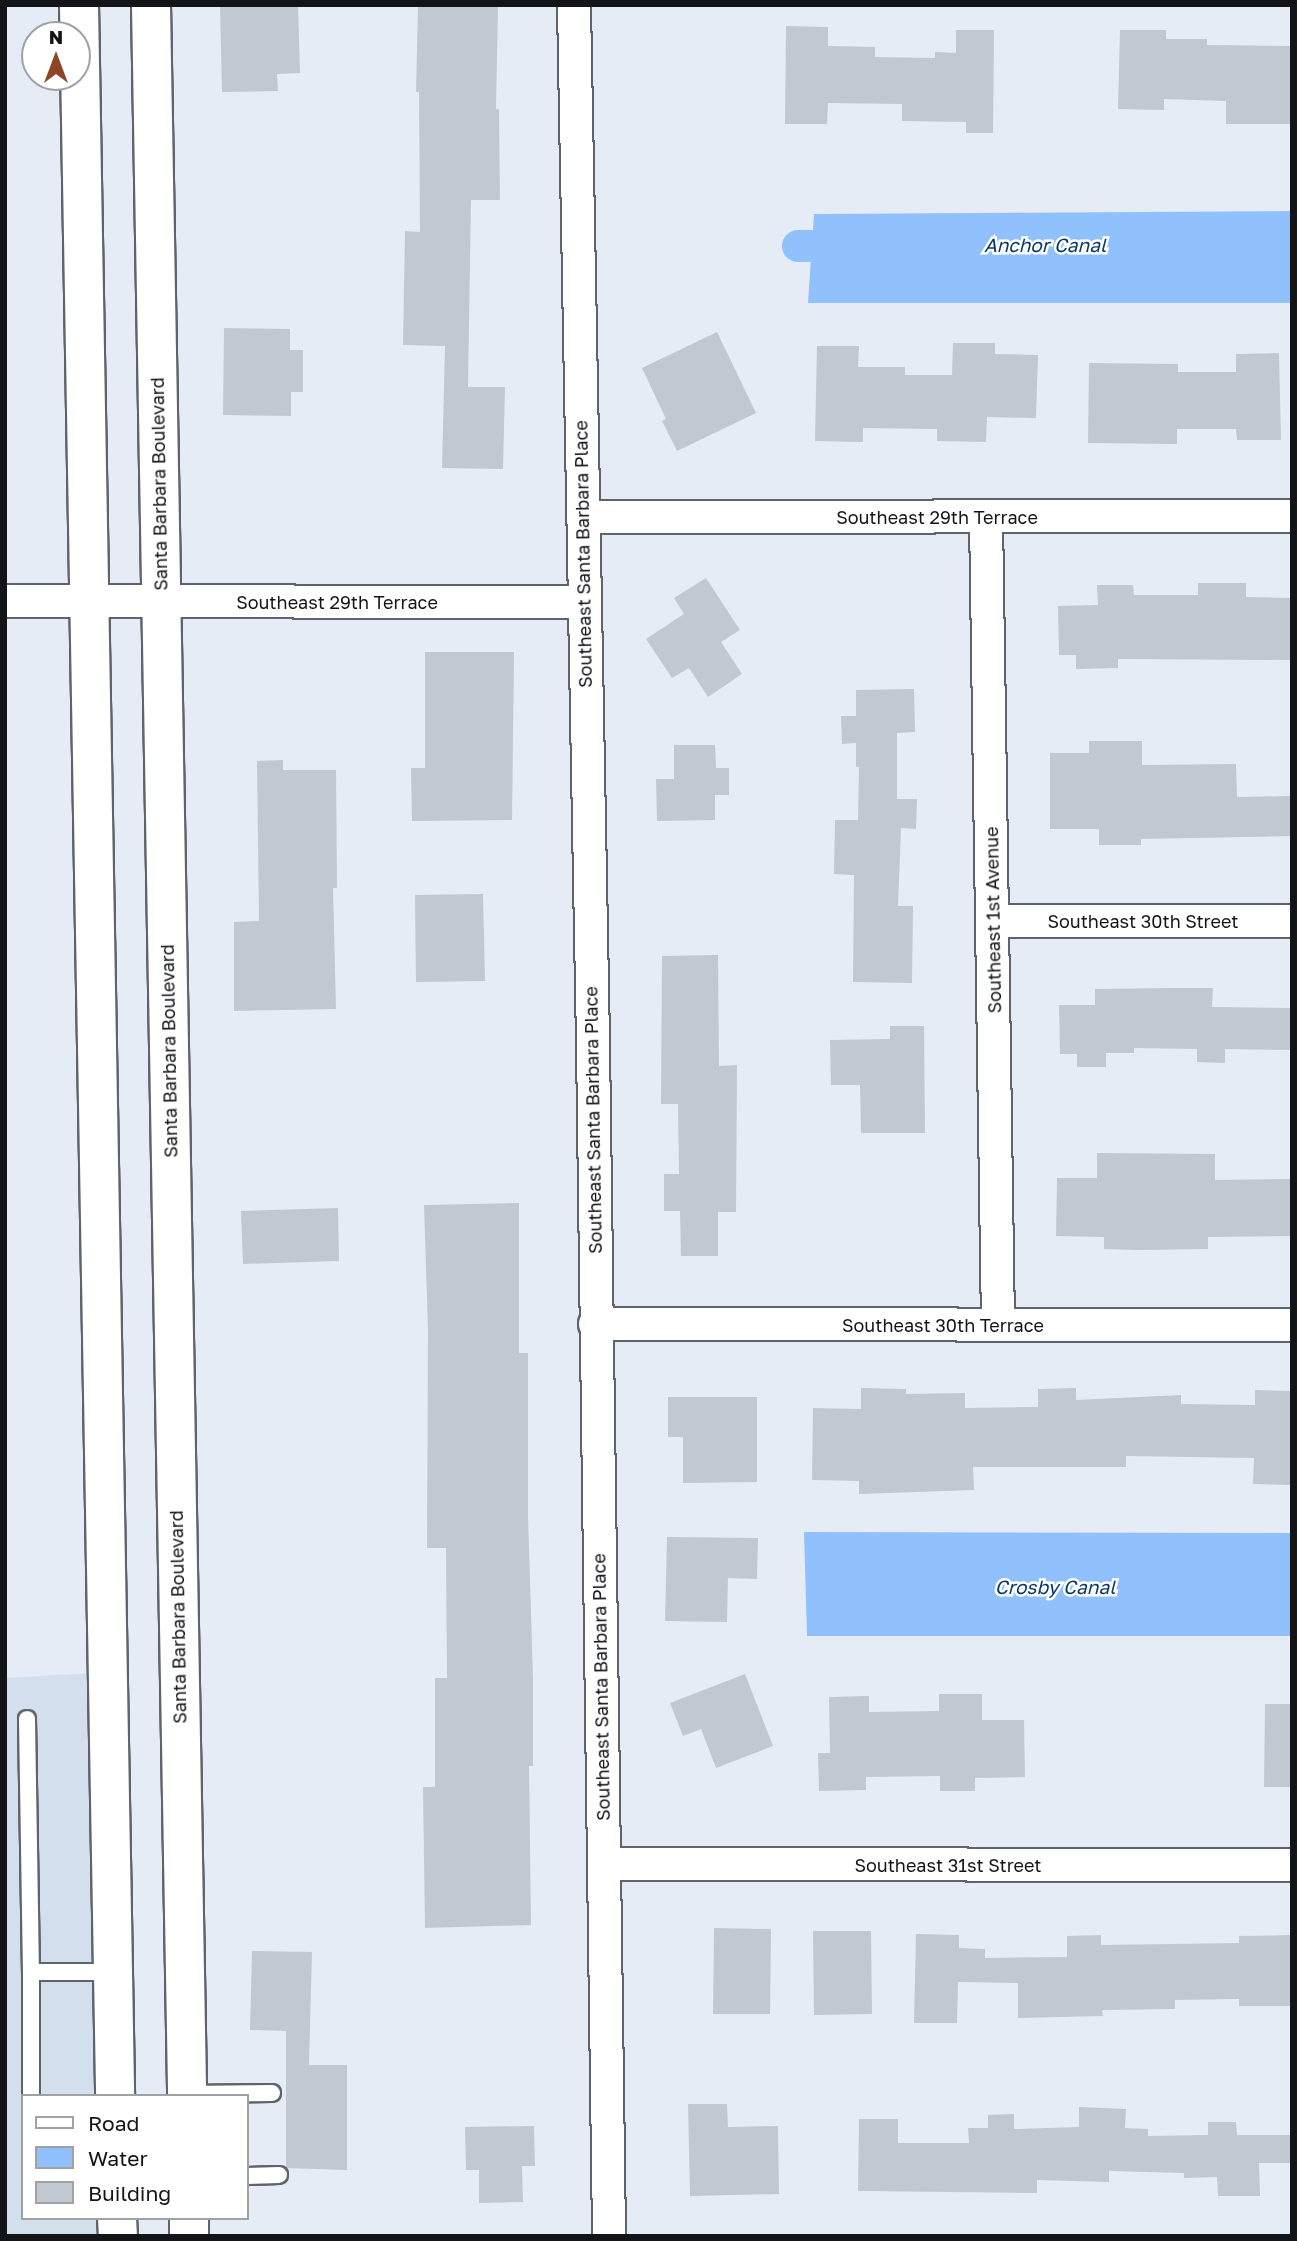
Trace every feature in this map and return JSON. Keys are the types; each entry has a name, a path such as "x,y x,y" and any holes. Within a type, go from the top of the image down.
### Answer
{"main road":[{"path":"79,5 115,2094"},
{"name":"Santa Barbara Boulevard","path":"150,5 187,2094"}],"street":[{"name":"Southeast Santa Barbara Place","path":"574,5 609,2236"},
{"name":"Southeast 1st Avenue","path":"986,516 999,1324"},
{"name":"Southeast 29th Terrace","path":"583,517 1292,516"},
{"name":"Southeast 29th Terrace","path":"5,601 584,602"},
{"name":"Southeast 30th Street","path":"994,921 1292,921"},
{"name":"Southeast 30th Terrace","path":"595,1324 1292,1325"},
{"name":"Southeast 31st Street","path":"605,1864 1292,1865"}],"lane":[{"path":"27,1719 31,2094"},
{"path":"31,1972 113,1972"},
{"path":"230,2094 272,2093"},
{"path":"248,2176 279,2175"}],"shaded area":[{"path":"93,1673 100,2094 21,2094 21,2220 102,2220 102,2236 5,2236 5,1678"}],"water":[{"path":"1292,211 1292,303 808,303 814,214"},
{"name":"Crosby Canal","path":"804,1532 1292,1533 1292,1636 807,1636"}],"building":[{"path":"220,5 298,5 300,73 277,74 278,91 222,92"},
{"path":"418,5 498,5 496,109 499,109 500,200 471,200 468,387 505,387 503,469 442,468 445,346 403,345 405,231 420,232 419,92 416,92"},
{"path":"786,26 828,27 828,46 875,47 875,57 935,58 935,52 956,53 956,30 994,30 993,133 966,133 966,122 902,121 902,104 828,103 827,124 785,124"},
{"path":"1120,30 1166,30 1166,39 1207,39 1207,45 1292,46 1292,124 1226,124 1226,101 1164,99 1164,110 1118,109"},
{"path":"224,328 290,329 290,350 303,350 303,392 291,392 291,416 223,415"},
{"path":"717,332 756,413 677,451 662,421 666,419 642,368"},
{"path":"953,343 995,343 995,354 1038,355 1036,418 987,417 986,442 937,441 937,429 863,428 863,442 815,441 817,346 859,346 858,367 905,367 905,375 952,375"},
{"path":"1279,353 1281,440 1237,440 1236,429 1177,429 1177,444 1088,443 1089,363 1178,364 1178,372 1236,372 1236,354"},
{"path":"706,578 740,630 721,642 742,674 708,697 689,668 672,678 646,639 684,614 674,598"},
{"path":"1198,583 1246,583 1246,597 1292,598 1292,660 1118,659 1118,668 1076,669 1076,655 1059,655 1058,606 1098,605 1097,585 1133,585 1134,595 1198,595"},
{"path":"425,652 514,652 512,820 412,821 411,768 425,768"},
{"path":"914,689 915,732 897,733 897,799 917,799 916,829 901,828 898,906 913,906 912,983 853,982 854,875 834,874 835,820 858,820 859,767 856,767 856,743 842,744 841,716 856,716 856,690"},
{"path":"1089,741 1142,741 1142,765 1236,764 1237,797 1292,796 1292,836 1141,839 1141,845 1099,845 1099,829 1050,829 1050,753 1089,753"},
{"path":"674,745 715,745 716,768 729,768 729,795 715,795 715,820 657,821 656,779 674,779"},
{"path":"283,760 283,770 336,770 337,888 333,888 336,1009 234,1011 234,922 259,921 257,761"},
{"path":"483,894 485,981 416,982 415,895"},
{"path":"718,955 719,1066 737,1065 736,1212 718,1212 718,1256 681,1256 680,1211 664,1211 664,1174 679,1174 678,1104 661,1104 662,956"},
{"path":"1213,988 1212,1007 1292,1008 1292,1050 1225,1049 1225,1063 1197,1062 1197,1049 1134,1048 1134,1053 1106,1053 1106,1067 1077,1067 1077,1054 1060,1054 1059,1005 1095,1005 1095,989"},
{"path":"890,1026 924,1026 925,1133 861,1133 860,1085 831,1085 830,1040 890,1039"},
{"path":"1097,1153 1215,1154 1215,1180 1292,1179 1292,1236 1208,1237 1208,1249 1139,1250 1104,1249 1104,1237 1056,1236 1057,1178 1097,1178"},
{"path":"519,1203 519,1353 528,1353 528,1516 533,1678 533,1766 529,1766 531,1925 425,1928 423,1787 435,1787 435,1678 447,1678 446,1548 427,1548 428,1331 424,1205"},
{"path":"338,1208 339,1261 243,1264 241,1211"},
{"path":"861,1388 906,1389 906,1394 965,1393 965,1408 1038,1407 1038,1389 1076,1388 1076,1400 1181,1395 1181,1404 1255,1405 1255,1390 1292,1391 1292,1485 1253,1484 1254,1458 1126,1456 1126,1467 973,1467 974,1490 859,1494 859,1481 812,1480 813,1408 861,1409"},
{"path":"668,1397 757,1397 757,1482 683,1483 683,1437 668,1437"},
{"path":"667,1537 758,1538 757,1579 728,1578 727,1622 665,1621"},
{"path":"745,1674 773,1746 716,1768 701,1729 683,1736 670,1703"},
{"path":"939,1694 982,1694 982,1720 1024,1720 1025,1777 975,1778 975,1791 940,1791 940,1776 866,1777 866,1790 819,1791 818,1753 830,1753 829,1697 869,1696 869,1712 939,1711"},
{"path":"1265,1704 1292,1704 1292,1787 1264,1787"},
{"path":"714,1928 771,1929 770,2014 713,2014"},
{"path":"813,1931 871,1931 872,2014 814,2015"},
{"path":"916,1934 959,1935 959,1948 985,1949 985,1958 1067,1957 1067,1936 1101,1935 1101,1945 1239,1943 1239,1936 1292,1935 1292,2006 1239,2006 1239,1999 1175,2000 1175,2009 1102,2010 1103,2016 1018,2018 1018,1983 958,1982 957,2023 914,2023"},
{"path":"252,1951 312,1952 309,2065 347,2065 347,2170 286,2168 286,2031 250,2030"},
{"path":"688,2104 727,2104 728,2127 778,2126 779,2194 690,2196"},
{"path":"1079,2107 1126,2109 1125,2128 1148,2129 1148,2136 1208,2135 1208,2122 1236,2122 1237,2135 1292,2135 1292,2163 1259,2163 1260,2196 1218,2196 1217,2177 1184,2178 1184,2173 1109,2171 1109,2182 1037,2180 1037,2193 858,2191 859,2119 898,2119 898,2143 969,2143 968,2128 988,2128 988,2115 1014,2114 1014,2129 1079,2127"},
{"path":"534,2126 535,2166 522,2166 523,2202 479,2203 479,2170 466,2170 465,2127"}],"waterway":[{"name":"Anchor Canal","path":"798,246 852,246"}]}
